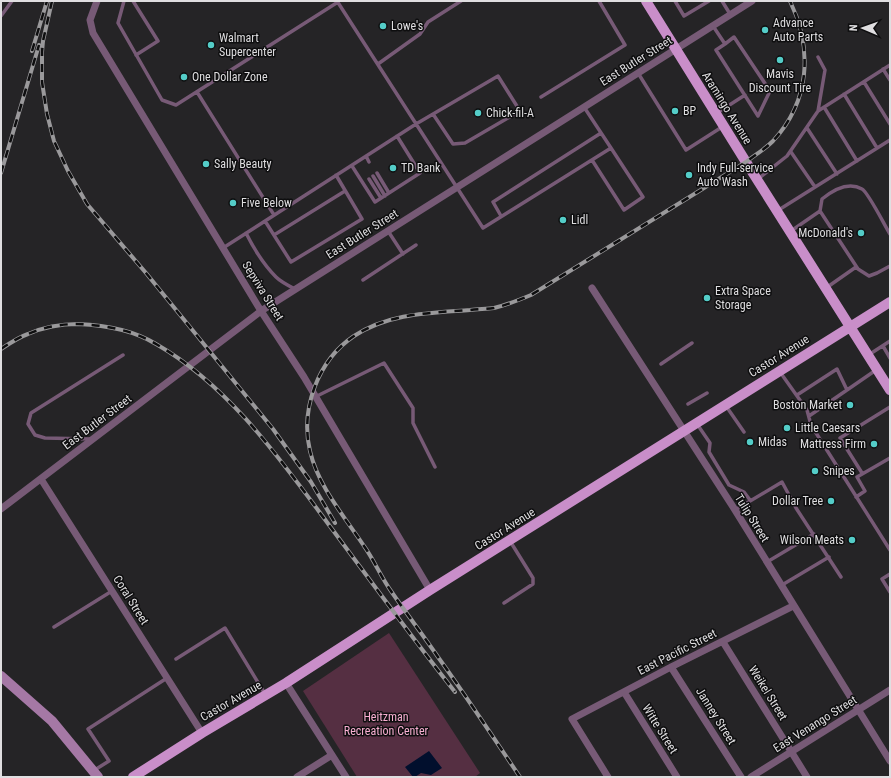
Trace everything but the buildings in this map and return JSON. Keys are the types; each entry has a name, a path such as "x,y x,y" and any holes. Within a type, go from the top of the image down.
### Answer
{"main road":[{"name":"Aramingo Avenue","path":"646,1 877,370 888,384"},
{"name":"Castor Avenue","path":"133,777 202,733 286,683 430,590 726,406 850,326 890,303"},
{"path":"1,676 52,721 95,774"}],"street":[{"name":"Sepviva Street","path":"97,1 90,20 93,33 261,311 315,396 430,590"},
{"name":"East Butler Street","path":"1,509 261,311 752,1"},
{"name":"Tulip Street","path":"592,288 685,431 890,761"},
{"name":"Coral Street","path":"41,479 202,733"},
{"name":"East Pacific Street","path":"608,777 572,719 793,606"},
{"name":"Weikel Street","path":"724,642 807,777"},
{"name":"Janney Street","path":"672,667 741,777"},
{"path":"286,683 346,777"},
{"name":"East Venango Street","path":"751,777 890,690"},
{"name":"Witte Street","path":"624,692 677,777"},
{"path":"297,777 332,755"}],"lane":[{"path":"1,16 12,1"},
{"path":"124,1 118,23 162,100 176,105 338,2 483,228 611,148"},
{"path":"133,1 158,41 136,55"},
{"path":"378,64 420,34 428,22 461,1"},
{"path":"541,97 625,45 599,1"},
{"path":"675,1 684,16 709,1"},
{"path":"699,1 702,6"},
{"path":"722,1 730,14"},
{"path":"713,26 725,44"},
{"path":"734,37 770,91 758,116 716,50 725,44 734,37"},
{"path":"757,180 788,156 818,111 825,70 818,57"},
{"path":"818,111 890,65"},
{"path":"883,69 890,80"},
{"path":"638,73 686,150 723,126"},
{"path":"223,248 416,124 433,114 498,76 520,111 465,143 453,144 433,114"},
{"path":"864,82 890,124"},
{"path":"197,92 274,215"},
{"path":"844,94 877,148"},
{"path":"716,113 745,95"},
{"path":"584,107 643,197 624,210 592,160"},
{"path":"824,107 857,161"},
{"path":"807,128 837,174"},
{"path":"501,216 492,202 601,133"},
{"path":"352,166 375,202 420,173 397,136"},
{"path":"777,211 890,140"},
{"path":"791,152 816,187"},
{"path":"364,157 367,163"},
{"path":"358,161 361,167"},
{"path":"377,174 389,193"},
{"path":"265,221 291,262 362,219 336,175"},
{"path":"373,176 383,197"},
{"path":"368,178 383,197"},
{"path":"890,234 863,190 854,186 839,188 822,199 820,211 856,267 869,276 890,266"},
{"path":"274,235 345,191"},
{"path":"790,232 820,211"},
{"path":"388,231 403,254"},
{"path":"246,233 252,245 269,269 277,278 295,289"},
{"path":"362,280 416,245"},
{"path":"826,288 856,267"},
{"path":"661,364 692,343"},
{"path":"869,355 889,344"},
{"path":"883,346 890,358"},
{"path":"93,439 45,438 35,435 28,424 31,413 123,356"},
{"path":"315,396 384,363 413,408 413,424 435,467"},
{"path":"797,396 837,369 847,390"},
{"path":"809,416 877,370"},
{"path":"780,371 807,410 811,425 890,550"},
{"path":"688,404 707,393"},
{"path":"726,406 744,432"},
{"path":"862,474 840,438 890,407"},
{"path":"697,424 710,443 709,452 729,485 744,492 750,500"},
{"path":"856,497 865,491 857,476 890,458"},
{"path":"734,510 782,482 796,508 841,577"},
{"path":"766,562 814,534"},
{"path":"504,603 533,584 533,578 509,541"},
{"path":"781,586 829,557"},
{"path":"890,574 882,579 890,592"},
{"path":"54,627 112,591"},
{"path":"176,659 225,628 266,695"},
{"path":"95,774 109,762 88,729 167,678"}],"green space":[{"name":"Heitzman Recreation Center","path":"389,633 480,773 475,777 357,777 303,691"}],"water":[{"path":"429,751 442,768 431,775 421,773 413,777 405,767"}],"railway":[{"path":"32,51 47,1"},
{"path":"52,1 43,41 42,82 47,114 54,141 68,171 87,204 146,273 273,429 311,482 335,523"},
{"path":"520,777 391,591 368,551 325,489 314,464 310,451 308,435 310,402 315,387 322,372 341,346 367,328 396,318 425,313 494,308 531,295 746,162 767,147 785,125 794,109 801,92 804,74 802,38 790,1"},
{"path":"1,173 39,45"},
{"path":"1,349 11,342 40,329 53,326 78,324 108,327 138,335 156,344 183,362 208,382 231,404 274,452 408,632 455,692"}],"place":[{"name":"Lowe's","path":"383,26"},
{"name":"Advance Auto Parts","path":"765,30"},
{"name":"Walmart Supercenter","path":"211,45"},
{"name":"Mavis Discount Tire","path":"780,60"},
{"name":"One Dollar Zone","path":"184,77"},
{"name":"BP","path":"675,111"},
{"name":"Chick-fil-A","path":"478,113"},
{"name":"Sally Beauty","path":"206,164"},
{"name":"TD Bank","path":"393,168"},
{"name":"Indy Full-service Auto Wash","path":"689,175"},
{"name":"Five Below","path":"233,203"},
{"name":"Lidl","path":"563,220"},
{"name":"McDonald's","path":"861,233"},
{"name":"Extra Space Storage","path":"707,298"},
{"name":"Boston Market","path":"850,405"},
{"name":"Little Caesars","path":"787,428"},
{"name":"Midas","path":"750,442"},
{"name":"Mattress Firm","path":"874,444"},
{"name":"Snipes","path":"815,471"},
{"name":"Dollar Tree","path":"831,501"},
{"name":"Wilson Meats","path":"852,540"}]}
